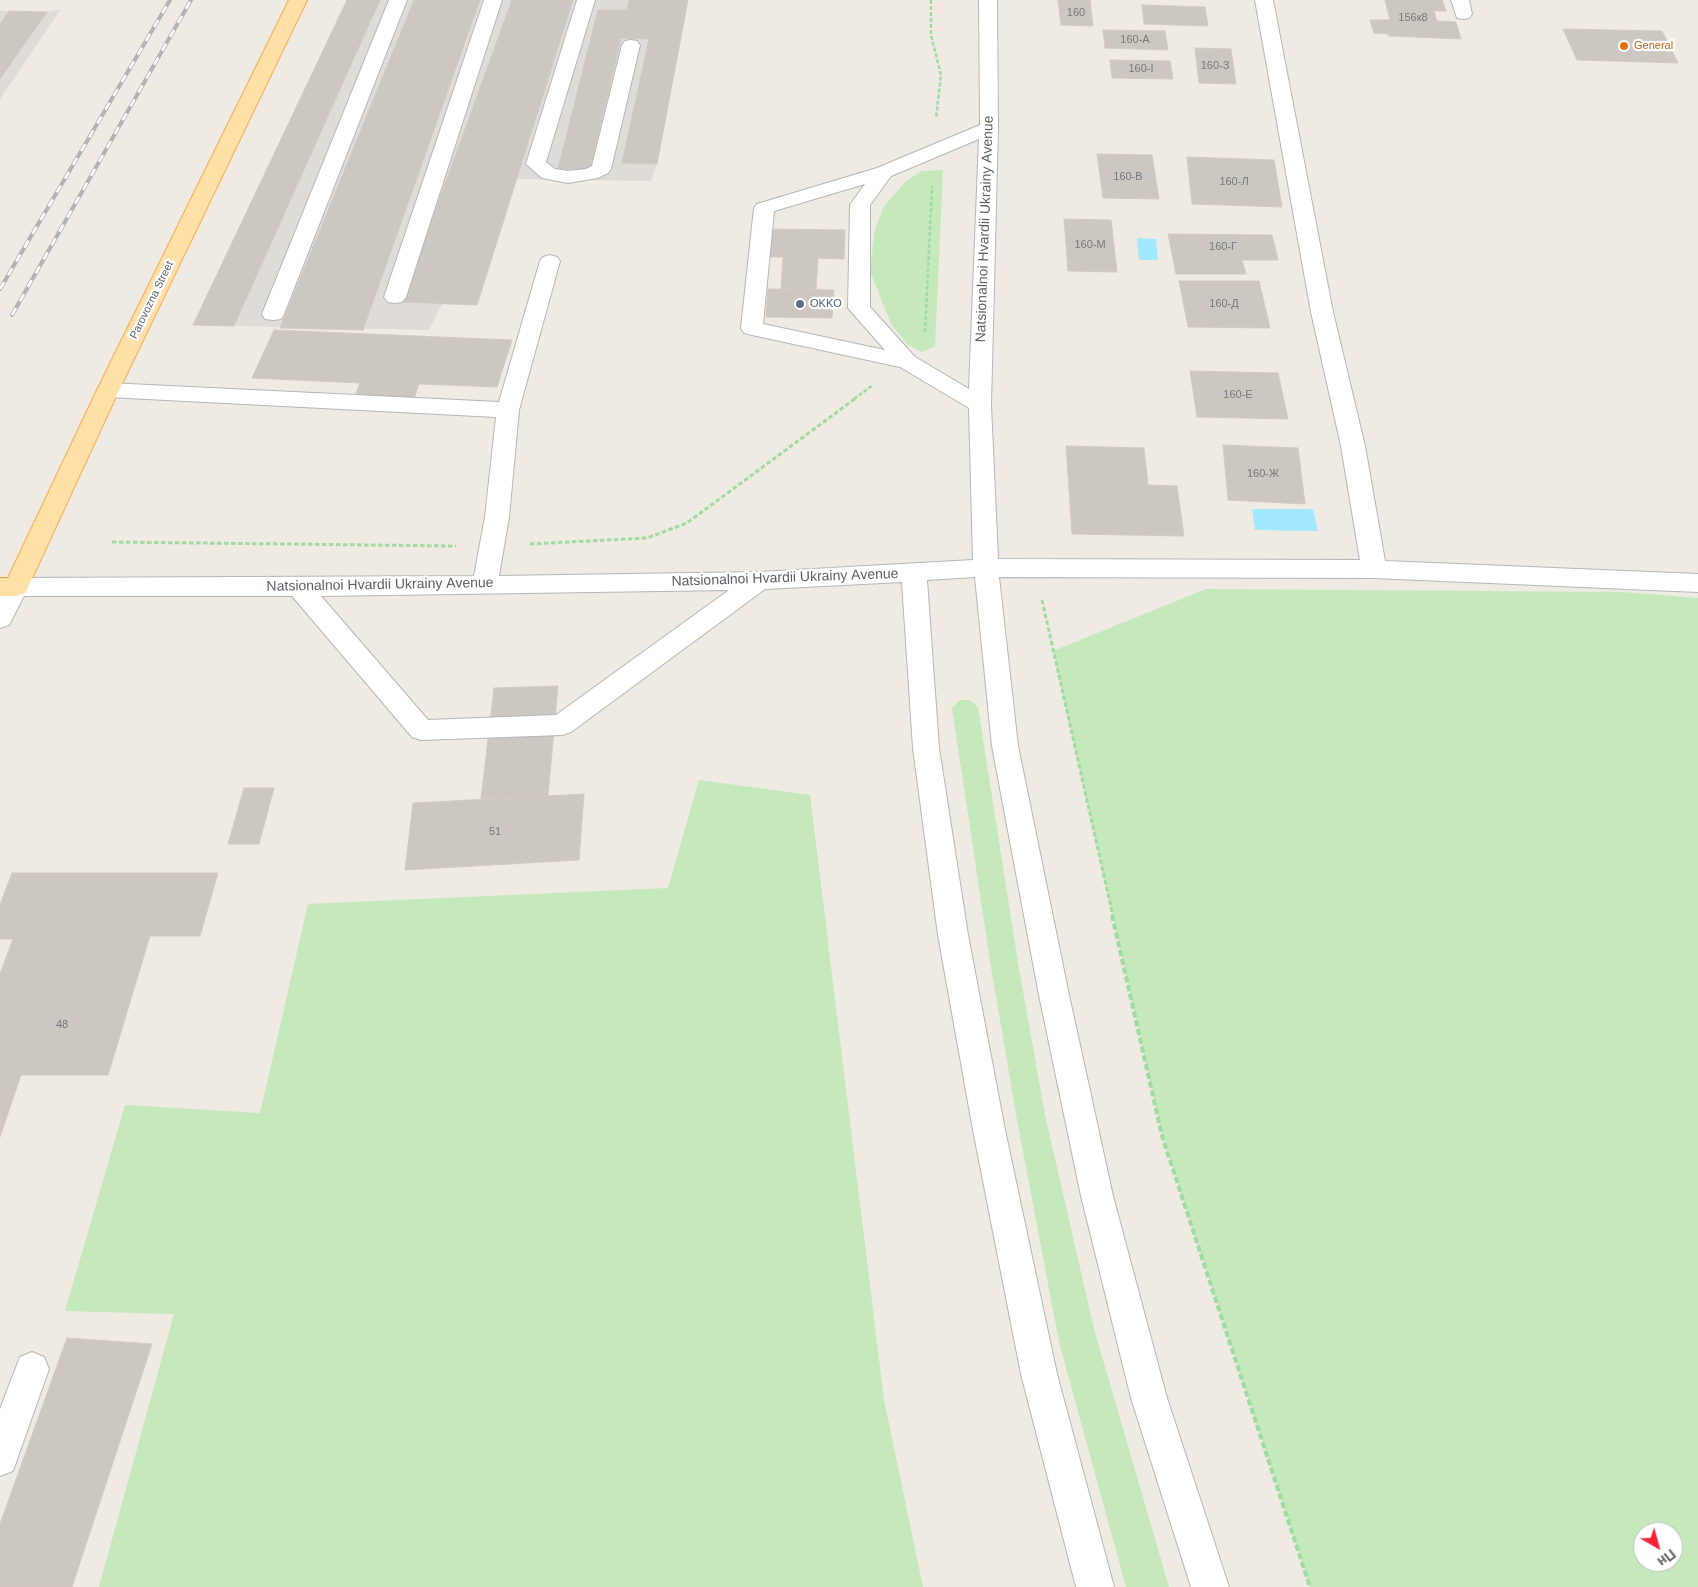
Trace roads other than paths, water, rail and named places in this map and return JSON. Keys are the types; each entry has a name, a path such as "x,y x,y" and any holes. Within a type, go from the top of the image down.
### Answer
{"main road":[{"name":"Parovozna Street","path":"8,587 108,390 298,0"}],"street":[{"path":"273,314 398,0"},
{"path":"395,297 494,0"},
{"path":"586,0 536,164 549,174 568,177 591,174 600,169 631,45"},
{"name":"Natsionalnoi Hvardii Ukrainy Avenue","path":"8,587 299,587 485,583 759,581 914,574 986,568 980,405 989,128 988,0"},
{"path":"1264,0 1322,312 1353,446 1374,569"},
{"path":"907,362 752,328 764,208 884,172 989,128"},
{"path":"884,172 860,205 859,308 907,362 980,405"},
{"path":"485,583 493,546 508,410 550,261"},
{"path":"108,390 508,410"},
{"path":"1210,1587 1149,1398 1095,1187 1054,995 1005,746 986,568 1374,569 1698,583"},
{"path":"914,574 926,739 953,935 989,1130 1040,1374 1095,1587"},
{"path":"299,587 422,730 562,725 759,581"},
{"path":"0,619 8,587"},
{"path":"0,1458 32,1370"}],"water":[{"path":"1137,238 1156,239 1158,260 1139,260"},
{"path":"1252,509 1313,509 1318,531 1255,530"}],"railway":[{"path":"0,289 170,0"},
{"path":"12,315 191,0"}],"place":[{"name":"General","path":"1624,46"},
{"name":"OKKO","path":"800,304"}]}
